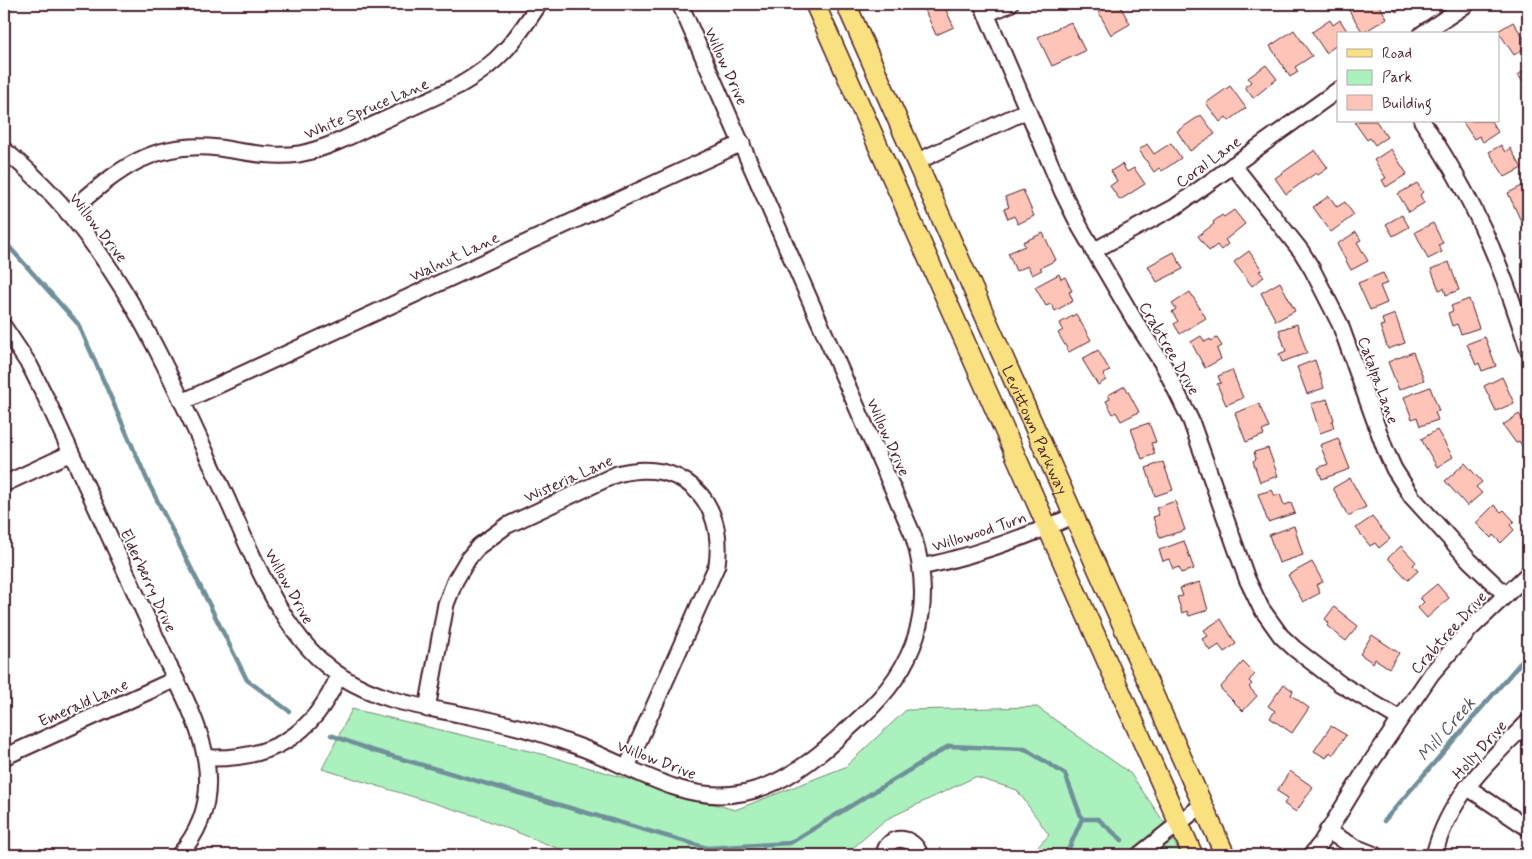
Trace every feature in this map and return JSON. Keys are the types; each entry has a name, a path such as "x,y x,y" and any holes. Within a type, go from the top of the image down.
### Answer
{"main road":[{"name":"Levittown Parkway","path":"815,4 1193,855"},
{"name":"Levittown Parkway","path":"846,4 1225,855"}],"street":[{"name":"White Spruce Lane","path":"68,213 96,188 126,166 148,155 171,149 204,147 269,154 295,154 330,145 460,86 476,76 506,52 539,4"},
{"name":"Willow Drive","path":"4,150 68,213 91,242 125,292 150,336 260,570 284,616 311,652 339,676 376,696 531,730 581,747 673,786 692,792 712,795 751,791 770,786 788,777 825,749 882,698 898,677 910,654 922,612 923,586 921,567 912,534 680,4"},
{"path":"984,9 1010,4"},
{"path":"1425,32 1467,4"},
{"name":"Crabtree Drive","path":"984,9 1063,193 1093,251 1164,366 1180,397 1191,421 1247,579 1261,608 1281,636 1295,649 1339,683 1400,719"},
{"name":"Coral Lane","path":"1093,251 1174,207 1337,91"},
{"path":"916,162 1028,110"},
{"path":"1423,122 1462,184 1482,225 1500,267 1528,348"},
{"name":"Walnut Lane","path":"182,402 742,143"},
{"name":"Catalpa Lane","path":"1233,165 1301,251 1312,269 1340,324 1385,449 1394,469 1412,498 1469,560 1506,595"},
{"name":"Elderberry Drive","path":"4,327 30,366 46,398 176,680 201,739 209,782 207,800 195,833 179,855"},
{"path":"4,484 71,453"},
{"name":"Wisteria Lane","path":"427,708 446,604 455,581 468,559 479,546 506,526 617,474 634,469 663,472 675,476 698,493 714,518 719,547 716,565 627,767"},
{"name":"Willowood Turn","path":"921,567 955,560 1047,528 1073,516"},
{"name":"Crabtree Drive","path":"1311,855 1432,673 1455,646 1528,574"},
{"path":"206,758 229,758 251,755 284,742 306,726 320,710 332,693 339,676"},
{"name":"Emerald Lane","path":"4,757 176,680"},
{"name":"Holly Drive","path":"1434,855 1450,813 1467,787 1482,768 1528,722"},
{"path":"1467,787 1528,828"},
{"path":"1139,855 1202,805"},
{"path":"1328,831 1355,847 1375,855"},
{"path":"884,855 888,845 900,839 911,841 918,848 920,855"}],"green space":[{"path":"1037,707 1130,773 1164,822 1181,855 1030,855 1049,835 1017,790 975,777 885,820 845,855 574,855 476,816 322,769 352,709 542,754 735,810 845,767 906,710"}],"building":[{"path":"922,4 943,4 954,27 936,35"},
{"path":"1111,4 1119,4 1130,24 1111,35 1098,11"},
{"path":"1345,4 1378,4 1387,18 1362,32"},
{"path":"1391,4 1409,4 1396,12"},
{"path":"1330,20 1333,25 1340,20 1348,32 1337,32 1337,45 1326,53 1312,32"},
{"path":"1071,22 1085,51 1052,66 1038,37"},
{"path":"1513,22 1525,40 1522,42 1526,47 1514,55 1498,31"},
{"path":"1294,30 1312,56 1295,67 1298,72 1290,77 1270,46"},
{"path":"1266,65 1277,79 1253,98 1245,87 1251,82 1248,78"},
{"path":"1528,68 1528,89 1518,75"},
{"path":"1230,86 1246,108 1229,121 1226,117 1220,122 1206,103"},
{"path":"1201,115 1215,134 1190,151 1177,131"},
{"path":"1377,122 1387,137 1375,145 1370,138 1367,140 1355,123"},
{"path":"1463,122 1492,122 1498,132 1483,142 1479,136 1474,139"},
{"path":"1171,143 1181,158 1162,171 1159,168 1154,172 1139,150 1147,144 1154,154"},
{"path":"1501,145 1505,152 1510,148 1522,168 1505,177 1489,152"},
{"path":"1391,149 1407,174 1386,187 1382,180 1386,178 1374,160"},
{"path":"1315,150 1328,168 1318,175 1316,173 1286,194 1275,178"},
{"path":"1122,164 1127,172 1134,168 1145,184 1120,200 1110,186 1117,181 1111,171"},
{"path":"1417,183 1423,192 1420,195 1424,203 1409,212 1398,194"},
{"path":"1528,183 1528,216 1520,219 1508,193"},
{"path":"1023,190 1034,216 1018,224 1014,216 1008,219 1004,209 1009,207 1005,197"},
{"path":"1329,196 1337,207 1345,202 1354,215 1331,232 1313,207"},
{"path":"1234,210 1245,224 1225,240 1228,244 1221,250 1217,245 1209,251 1198,236 1214,224 1213,222 1222,215 1224,217"},
{"path":"1402,215 1409,227 1393,236 1386,224"},
{"path":"1433,223 1443,243 1438,245 1442,252 1428,259 1415,232"},
{"path":"1356,232 1361,240 1357,242 1368,261 1351,270 1337,244"},
{"path":"1043,233 1056,260 1040,268 1042,270 1032,275 1028,266 1016,271 1008,253 1025,246 1023,242"},
{"path":"1249,251 1262,270 1259,271 1264,277 1252,286 1234,262"},
{"path":"1174,252 1183,269 1157,282 1148,266"},
{"path":"1449,262 1459,290 1446,295 1444,288 1439,290 1431,269"},
{"path":"1383,273 1388,283 1380,286 1387,303 1370,310 1358,283"},
{"path":"1059,274 1061,279 1065,277 1072,291 1069,292 1073,301 1055,311 1051,304 1046,306 1035,287"},
{"path":"1280,282 1295,311 1276,321 1261,293"},
{"path":"1190,292 1206,318 1180,334 1174,324 1178,321 1172,312 1176,309 1172,304"},
{"path":"1469,299 1479,328 1461,334 1457,324 1452,326 1448,313 1453,311 1451,306"},
{"path":"1076,314 1091,340 1069,352 1058,333 1063,330 1060,323"},
{"path":"1395,314 1405,343 1388,349 1380,326 1384,325 1382,319"},
{"path":"1297,324 1307,353 1282,362 1279,354 1286,351 1279,330"},
{"path":"1201,336 1205,342 1217,338 1222,346 1217,349 1221,359 1205,368 1191,342"},
{"path":"1485,337 1496,366 1482,371 1479,363 1476,365 1467,344"},
{"path":"1098,350 1110,371 1103,374 1106,380 1098,385 1082,359"},
{"path":"1413,352 1424,380 1399,390 1388,362"},
{"path":"1315,360 1324,388 1307,394 1297,367"},
{"path":"1232,370 1243,398 1226,405 1217,384 1221,383 1218,376"},
{"path":"1502,377 1514,403 1496,411 1484,386"},
{"path":"1125,386 1139,412 1121,421 1116,412 1113,414 1106,401 1110,399 1108,395"},
{"path":"1430,387 1439,411 1435,412 1438,420 1420,426 1417,417 1412,419 1404,397"},
{"path":"1327,399 1334,420 1332,421 1334,428 1320,433 1311,404"},
{"path":"1259,404 1269,428 1262,431 1264,435 1246,442 1235,413"},
{"path":"1519,414 1528,427 1528,441 1522,446 1519,441 1516,443 1503,425"},
{"path":"1149,423 1156,442 1151,443 1155,454 1142,459 1131,429"},
{"path":"1437,430 1453,457 1437,467 1421,439"},
{"path":"1338,438 1350,469 1322,479 1318,468 1328,464 1320,445"},
{"path":"1268,448 1278,476 1260,482 1253,461 1256,459 1254,452"},
{"path":"1163,462 1173,490 1155,496 1146,468"},
{"path":"1465,463 1482,482 1476,487 1482,493 1467,506 1445,481"},
{"path":"1350,478 1366,507 1348,516 1333,488"},
{"path":"1272,490 1275,496 1280,494 1284,505 1291,503 1295,513 1268,522 1258,494"},
{"path":"1175,501 1185,530 1160,538 1153,517 1159,515 1156,508"},
{"path":"1494,505 1501,512 1504,510 1514,521 1510,525 1514,530 1501,543 1493,535 1491,538 1476,523"},
{"path":"1372,517 1390,539 1379,548 1375,543 1370,546 1356,528"},
{"path":"1294,526 1303,555 1279,563 1269,535"},
{"path":"1184,541 1194,569 1181,573 1179,567 1173,569 1169,559 1163,561 1159,550"},
{"path":"1401,546 1416,562 1413,565 1418,571 1408,580 1388,558"},
{"path":"1312,562 1323,582 1316,585 1320,593 1303,602 1288,575"},
{"path":"1200,582 1208,610 1189,616 1187,611 1182,613 1177,597 1183,596 1180,588"},
{"path":"1437,584 1449,598 1427,618 1418,608 1424,602 1420,598"},
{"path":"1334,607 1358,626 1346,641 1327,626 1329,623 1325,619"},
{"path":"1221,619 1236,644 1224,652 1219,645 1210,651 1202,639 1208,636 1204,630"},
{"path":"1372,635 1399,653 1389,668 1375,659 1373,663 1360,654"},
{"path":"1243,662 1255,674 1249,681 1252,684 1249,687 1257,696 1243,711 1220,688"},
{"path":"1284,684 1293,691 1291,695 1309,708 1292,733 1270,718 1275,711 1268,706"},
{"path":"1331,726 1346,735 1333,755 1330,752 1326,758 1314,751"},
{"path":"1290,771 1313,787 1296,812 1284,804 1288,798 1277,791"}],"waterway":[{"path":"4,241 79,325 149,484 247,680 289,711"},
{"name":"Mill Creek","path":"1384,821 1528,654"},
{"path":"331,735 371,750 707,848 790,843 949,746 1025,749 1065,774 1082,819 1066,855"},
{"path":"1082,819 1098,819 1122,840"}]}
